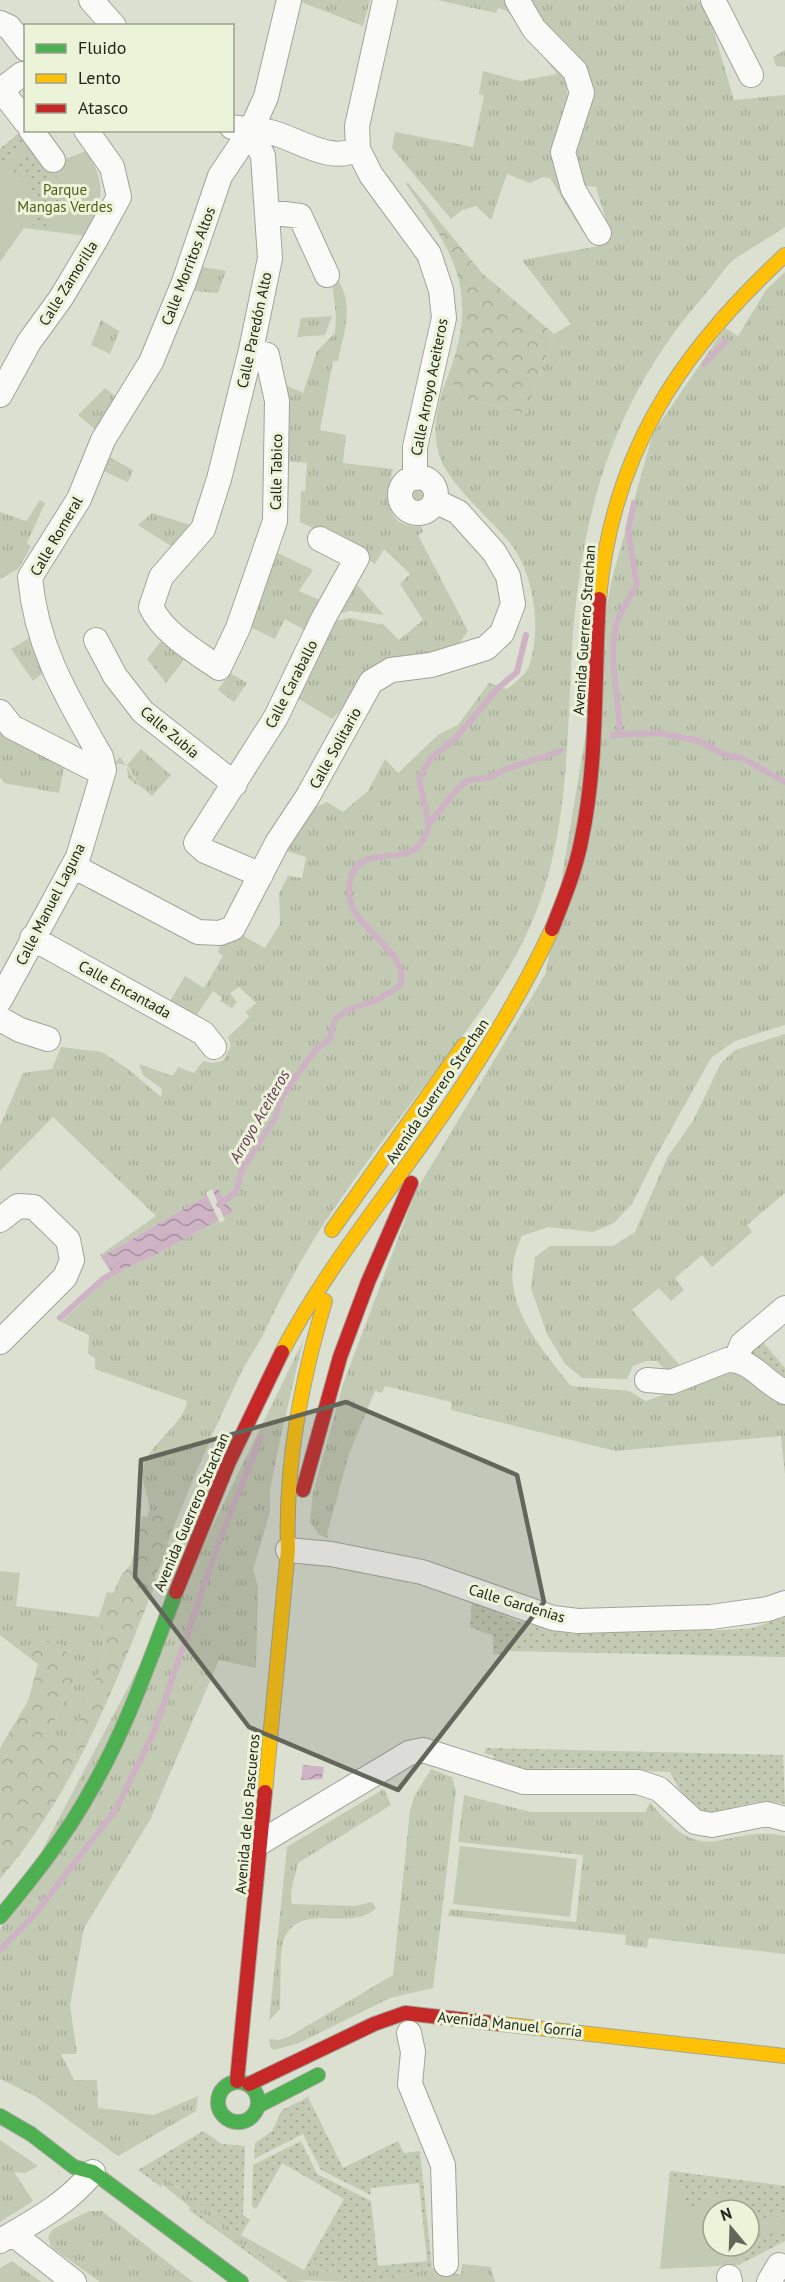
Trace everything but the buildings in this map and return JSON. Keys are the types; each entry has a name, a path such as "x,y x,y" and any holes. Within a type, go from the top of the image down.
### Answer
{"main road":[{"path":"752,267 785,242"},
{"name":"Avenida Guerrero Strachan","path":"0,1917 49,1857 101,1772 249,1419 298,1320 338,1259 448,1107 516,1003 551,934 570,885 582,836 592,759 598,624 605,549 619,494 638,445 669,386 706,334 738,298 785,255"},
{"path":"614,470 632,428"},
{"name":"Avenida Guerrero Strachan","path":"577,770 593,547 600,514"},
{"name":"Avenida Guerrero Strachan","path":"497,1002 520,962"},
{"name":"Avenida Guerrero Strachan","path":"327,1238 476,1030"},
{"path":"288,1550 285,1507 296,1406 338,1259 345,1226 411,1132 428,1094"},
{"path":"288,1550 331,1385 372,1270 448,1107"},
{"name":"Avenida Guerrero Strachan","path":"112,1715 130,1676 182,1538 216,1456"},
{"name":"Avenida de los Pascueros","path":"243,2083 261,1842 288,1550"},
{"path":"78,1782 99,1744"},
{"path":"0,1895 38,1848 50,1829"},
{"name":"Avenida Manuel Gorría","path":"243,2083 374,2024 405,2013 785,2056"},
{"path":"258,2106 329,2070"},
{"path":"243,2083 258,2097 258,2106 252,2118 238,2123 224,2117 220,2111 219,2095 223,2088 243,2083"},
{"path":"0,2116 31,2134 74,2167 89,2163 241,2282"}],"street":[{"path":"91,0 112,24"},
{"name":"Calle Morritos Altos","path":"125,404 152,362 184,282 220,176 242,128 266,97 289,0"},
{"name":"Calle Arroyo Aceiteros","path":"385,0 357,126 358,149 371,176 429,254 441,290 444,318 415,447 415,478 431,482 435,488 435,501"},
{"path":"517,0 534,29 575,70 582,93 562,152 573,189 599,233"},
{"path":"713,0 751,75"},
{"path":"0,23 9,27 24,46"},
{"path":"22,74 1,90 24,120"},
{"path":"242,128 270,132 332,154 347,155 358,149"},
{"name":"Calle Paredón Alto","path":"157,591 161,577 203,529 219,479 251,350 270,258 263,156 242,128"},
{"path":"33,132 53,160"},
{"name":"Calle Zamorilla","path":"0,395 29,342 61,298 118,197 112,166 87,132"},
{"path":"268,212 300,216 327,274"},
{"name":"Calle Tabico","path":"157,591 151,607 156,617 192,649 219,668 238,628 275,521 277,401 267,354 251,350"},
{"name":"Calle Romeral","path":"104,770 101,757 48,658 39,630 30,577 79,499 103,440 125,404"},
{"name":"Calle Solitario","path":"73,866 198,932 220,933 233,928 277,843 308,796 370,682 391,670 431,665 486,648 502,633 513,604 508,576 494,552 458,512 435,501"},
{"name":"Calle Caraballo","path":"261,874 205,851 196,843 276,717 323,620 357,558 320,539"},
{"name":"Calle Zubía","path":"96,640 115,675 142,712 235,784"},
{"path":"0,712 12,727 94,769 104,770"},
{"name":"Calle Manuel Laguna","path":"0,1000 73,866 93,811 104,770"},
{"name":"Calle Encantada","path":"32,938 203,1033 214,1047"},
{"path":"0,1019 20,1030 48,1039"},
{"path":"0,1220 18,1206 34,1207 68,1240 72,1260 65,1277 0,1342"},
{"path":"736,1359 742,1344 785,1308"},
{"path":"647,1380 671,1382 727,1360 736,1359 748,1365 773,1387 785,1392"},
{"name":"Calle Gardenias","path":"288,1550 331,1554 423,1572 553,1618 578,1621 711,1617 768,1609 785,1603"},
{"path":"261,1842 409,1752 423,1750 524,1782 638,1782 659,1788 681,1812 695,1822 712,1825 767,1814 785,1819"},
{"path":"410,2034 413,2052 410,2084 438,2147 443,2165 446,2264"},
{"path":"74,2282 6,2238 68,2199 89,2163"}],"highlighted area":[{"path":"346,1402 517,1475 544,1602 398,1790 249,1727 135,1577 141,1460"}],"green space":[{"path":"296,0 370,0 363,26"},
{"path":"437,0 511,0 566,69 558,71 564,76 568,96 561,118 562,183 585,236 550,178 542,177 530,183 507,174 491,220 476,206 462,210 451,219 392,148 395,132 473,147 484,96 479,94 483,71 520,81 557,74 507,11 498,8 496,13"},
{"path":"530,0 698,0 707,8 734,100 785,95 785,227 732,262 672,336 646,376 624,417 607,460 584,551 577,598 565,778 556,844 538,907 517,954 490,997 363,1168 308,1248 240,1375 181,1509 149,1511 142,1474 146,1460 180,1418 187,1401 95,1369 95,1358 88,1354 89,1335 61,1322 113,1274 150,1258 233,1212 218,1189 101,1257 100,1255 156,1216 53,1117 0,1171 0,1126 23,1073 52,1069 61,1047 102,1052 128,1069 161,1097 162,1089 143,1075 139,1064 173,1076 178,1067 194,1073 203,1061 212,1063 223,1061 231,1046 228,1037 249,1017 246,1012 256,1003 239,987 230,993 237,1002 232,1008 220,1001 222,998 213,991 194,1019 168,1004 185,976 204,988 223,956 218,952 220,946 237,940 240,934 265,948 280,924 279,893 288,876 302,878 306,857 280,849 312,809 327,802 343,812 368,791 385,759 398,773 439,734 458,725 489,683 507,689 520,679 529,666 533,652 535,620 534,603 525,571 511,544 462,491 446,470 438,449 435,428 438,407 448,376 464,398 526,414 554,334 571,324 522,260 599,246 610,233 596,187 582,185 572,161 587,106"},
{"path":"785,50 785,67 776,66 773,57"},
{"name":"Parque Mangas Verdes","path":"24,129 24,132 27,132 60,161 86,151 98,173 100,183 99,203 87,236 24,228 0,262 0,149"},
{"path":"24,129 30,138 0,168 0,149"},
{"path":"34,143 56,177 65,205 66,216 50,213 46,227 33,225 30,221 34,204 32,189 23,178 8,169"},
{"path":"408,183 482,273 554,334 526,414 464,398 448,376 462,320 462,297 449,254 438,232 406,184"},
{"path":"202,267 226,271 218,293 194,291"},
{"path":"333,272 344,294 347,315 338,361 333,361 320,430 346,435 343,463 393,469 390,508 400,522 421,526 423,532 418,535 468,631 455,649 413,659 399,656 367,669 340,711 332,719 299,699 295,693 335,621 350,618 384,625 399,640 423,620 400,584 410,574 384,549 375,564 348,544 300,522 301,491 305,491 307,463 280,461 285,385 303,393 317,351 335,333 336,315 331,275"},
{"path":"785,272 785,1025 735,1041 711,1058 632,1204 614,1223 593,1232 548,1227 522,1236 514,1257 512,1278 522,1316 544,1352 571,1386 629,1391 646,1401 732,1370 740,1371 785,1402 785,1475 781,1436 615,1451 451,1410 451,1402 385,1386 382,1393 375,1391 349,1454 327,1534 328,1538 319,1535 310,1522 313,1493 343,1384 416,1191 546,973 611,582 653,433 725,328 738,336 766,290"},
{"path":"332,316 325,335 297,337 301,318"},
{"path":"101,320 119,331 110,354 91,345"},
{"path":"105,388 116,397 97,431 78,415"},
{"path":"107,456 133,470 128,482 101,470"},
{"path":"417,484 425,487 428,495 425,503 417,506 409,503 406,495 409,487"},
{"path":"40,500 45,503 27,543 31,547 18,569 0,579 0,512 26,521"},
{"path":"152,513 194,526 171,546 138,525"},
{"path":"276,552 313,570 299,591 322,601 313,635 285,619 275,639 248,626"},
{"path":"354,582 384,615 350,611 330,616"},
{"path":"166,635 187,656 166,683 147,659"},
{"path":"31,637 43,673 33,681 11,649"},
{"path":"230,673 247,683 234,702 218,690"},
{"path":"0,728 64,768 59,793 4,783 0,777"},
{"path":"141,749 171,775 152,796 140,786 127,765"},
{"path":"120,757 125,765 114,763"},
{"path":"126,766 140,787 129,779"},
{"path":"785,1034 785,1193 747,1225 752,1232 712,1267 702,1255 675,1278 684,1290 671,1301 659,1288 632,1310 681,1367 667,1372 657,1361 646,1361 633,1366 627,1379 582,1378 565,1364 547,1334 531,1288 535,1257 550,1246 613,1246 635,1232 668,1156 693,1121 721,1063 735,1050"},
{"path":"303,1341 270,1490 270,1512 253,1570 258,1587 256,1668 219,1660 150,1820 84,1928 70,2005 77,2054 61,2054 74,2080 97,2080 98,2108 154,2115 198,2096 196,2111 118,2156 35,2096 0,2079 0,1930 202,1547"},
{"path":"762,1341 785,1368 785,1381 772,1373 750,1352"},
{"path":"181,1509 167,1544 170,1546 154,1578 157,1580 91,1736 51,1810 0,1879 0,1748 28,1701 38,1664 18,1649 46,1640 64,1646 77,1675 51,1728 61,1756 74,1760 79,1720 106,1654 99,1617 107,1592 113,1593 121,1576 131,1564 142,1516 147,1517 149,1511"},
{"path":"0,1571 20,1573 16,1606 99,1617 106,1654 79,1720 74,1761 61,1756 51,1728 77,1675 46,1640 18,1649 0,1635"},
{"path":"472,1602 520,1622 561,1631 724,1630 752,1628 785,1617 785,1657 507,1651 507,1655 493,1654 493,1636 470,1627"},
{"path":"486,1748 783,1755 785,1804 765,1802 747,1804 720,1812 708,1812 696,1808 683,1795 670,1772 570,1768 525,1769 493,1759 494,1756 484,1753"},
{"path":"431,1769 452,1777 456,1791 433,1988 390,1998 299,2043 274,2050 270,2047 269,2039 279,2040 290,2036 393,1975 410,1810 414,1797"},
{"path":"384,1789 391,1805 298,1863 291,1894 292,1904 355,1906 372,1902 376,1908 366,1915 354,1918 314,1919 302,1921 292,1927 282,1944 280,2009 269,2021 287,1847"},
{"path":"464,1795 531,1812 645,1812 650,1802 670,1824 686,1836 701,1841 715,1841 745,1835 785,1836 785,1954 649,1938 647,1948 625,1945 626,1935 448,1916 450,1909 576,1922 583,1855 458,1842"},
{"path":"460,1846 577,1859 570,1917 453,1904"},
{"path":"308,2097 343,2168 398,2141 404,2153 420,2151 432,2268 375,2282 351,2282 329,2271 304,2270 344,2199 282,2163 256,2209 252,2206 253,2165 301,2141 317,2174 371,2201 378,2266 427,2261 419,2183 370,2188 371,2195 321,2170 303,2134 254,2159 255,2143 272,2131 282,2110"},
{"path":"203,2131 222,2144 245,2146 243,2215 250,2220 241,2235 167,2179 161,2187 138,2170"},
{"path":"0,2140 38,2166 26,2173 14,2172 33,2201 0,2222"},
{"path":"670,2171 785,2186 785,2241 761,2253 761,2198 701,2198 701,2258 752,2258 738,2265 660,2269"},
{"path":"670,2171 785,2186 785,2215 761,2219 761,2198 738,2198 726,2194 701,2198 701,2202 694,2208 684,2204 687,2196 682,2193 682,2183 669,2181"},
{"path":"167,2179 241,2235 304,2270 329,2271 351,2282 296,2280 237,2242 214,2220 190,2207 163,2185"},
{"path":"190,2207 214,2220 237,2242 296,2280 306,2282 288,2282 189,2210"},
{"path":"89,2211 102,2211 193,2282 100,2282 51,2247 48,2237 53,2229"},
{"path":"761,2230 775,2234 785,2233 785,2241 761,2253"},
{"path":"735,2258 752,2258 738,2265"},
{"path":"12,2261 41,2282 0,2282 0,2268"},
{"path":"462,2264 491,2267 495,2282 375,2282 432,2268 461,2275"}],"water":[{"path":"218,1189 233,1212 150,1258 113,1274 101,1257"},
{"path":"303,1765 324,1767 322,1779 301,1780"}],"pier":[{"path":"212,1189 225,1220 220,1223 206,1193"}],"waterway":[{"path":"704,364 726,341"},
{"path":"620,735 613,649 617,622 637,585 628,530 634,503"},
{"name":"Arroyo Aceiteros","path":"219,1205 236,1192 242,1170 275,1118 281,1098 316,1049 330,1039 335,1019 350,1009 377,1000 400,986 401,973 397,961 367,928 351,904 349,890 352,874 359,864 369,859 404,854 415,849 423,840 428,824 419,778 431,758 456,738 497,689 517,672 526,635"},
{"path":"613,735 660,733 699,741 723,754 744,759 785,782"},
{"path":"429,824 459,787 469,780 488,778 506,769 561,751"},
{"path":"60,1318 103,1279 118,1270"},
{"path":"0,1950 35,1914 116,1809 154,1732 218,1544 261,1437"}],"traffic: fast":[{"path":"0,1917 60,1840 104,1766 137,1693 176,1592"},
{"path":"258,2106 318,2075"},
{"path":"238,2082 246,2083 252,2088 257,2094 258,2102 257,2110 252,2116 246,2121 238,2122 230,2121 224,2116 219,2110 218,2102 219,2094 224,2088 230,2083 238,2082"},
{"path":"0,2116 31,2134 74,2167 93,2172 241,2282"}],"traffic: slow":[{"path":"599,599 606,546 619,497 636,452 658,409 683,368 713,329 785,255"},
{"path":"282,1352 332,1270 477,1064 509,1011 552,929"},
{"path":"332,1230 464,1045"},
{"path":"288,1550 289,1486 296,1424 325,1301"},
{"path":"265,1792 288,1550"},
{"path":"501,2024 785,2056"}],"traffic: jam":[{"path":"552,929 575,864 586,812 593,752 599,599"},
{"path":"303,1490 340,1357 368,1282 411,1183"},
{"path":"176,1592 228,1464 282,1352"},
{"path":"237,2081 265,1792"},
{"path":"249,2084 374,2024 405,2013 501,2024"}]}
